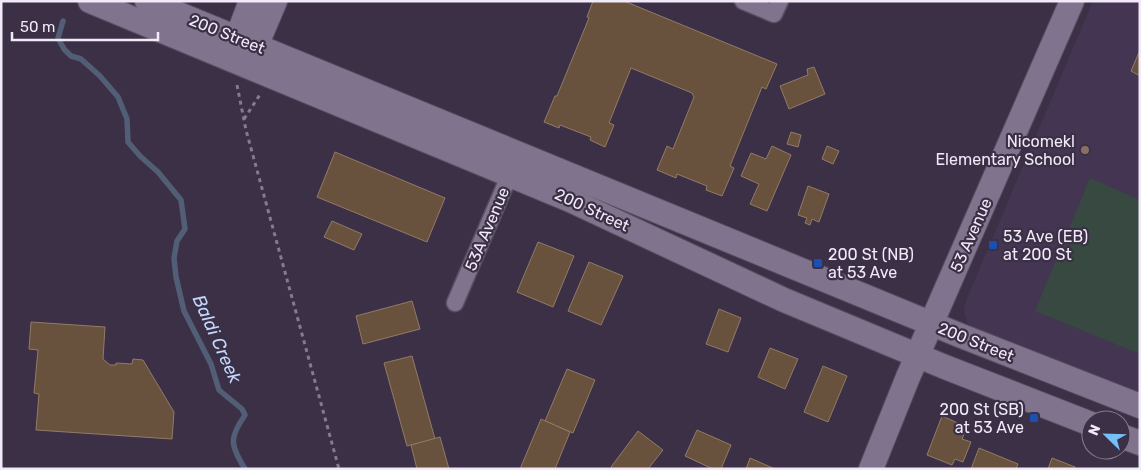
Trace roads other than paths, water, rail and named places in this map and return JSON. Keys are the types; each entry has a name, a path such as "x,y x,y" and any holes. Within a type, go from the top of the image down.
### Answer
{"main road":[{"name":"200 Street","path":"90,1 236,69 514,164 1140,406"},
{"name":"200 Street","path":"147,1 246,42 514,164 570,200 784,300 1081,420"},
{"path":"236,69 246,42 251,1"},
{"path":"246,42 275,1"},
{"name":"53 Avenue","path":"871,469 918,355 1072,1"}],"street":[{"path":"743,1 777,8"},
{"name":"53A Avenue","path":"455,303 514,164"}],"waterway":[{"name":"Baldi Creek","path":"63,21 58,38 64,49 71,56 81,59 100,76 118,97 127,119 128,142 158,172 181,200 185,229 177,241 174,258 176,277 184,311 211,364 219,390 242,409 245,415 236,430 233,442 236,454 245,469"}],"place":[{"name":"Nicomekl Elementary School","path":"1085,150"},
{"name":"53 Ave (EB) at 200 St","path":"993,245"},
{"name":"200 St (NB) at 53 Ave","path":"818,263"},
{"name":"200 St (SB) at 53 Ave","path":"1034,418"}]}
